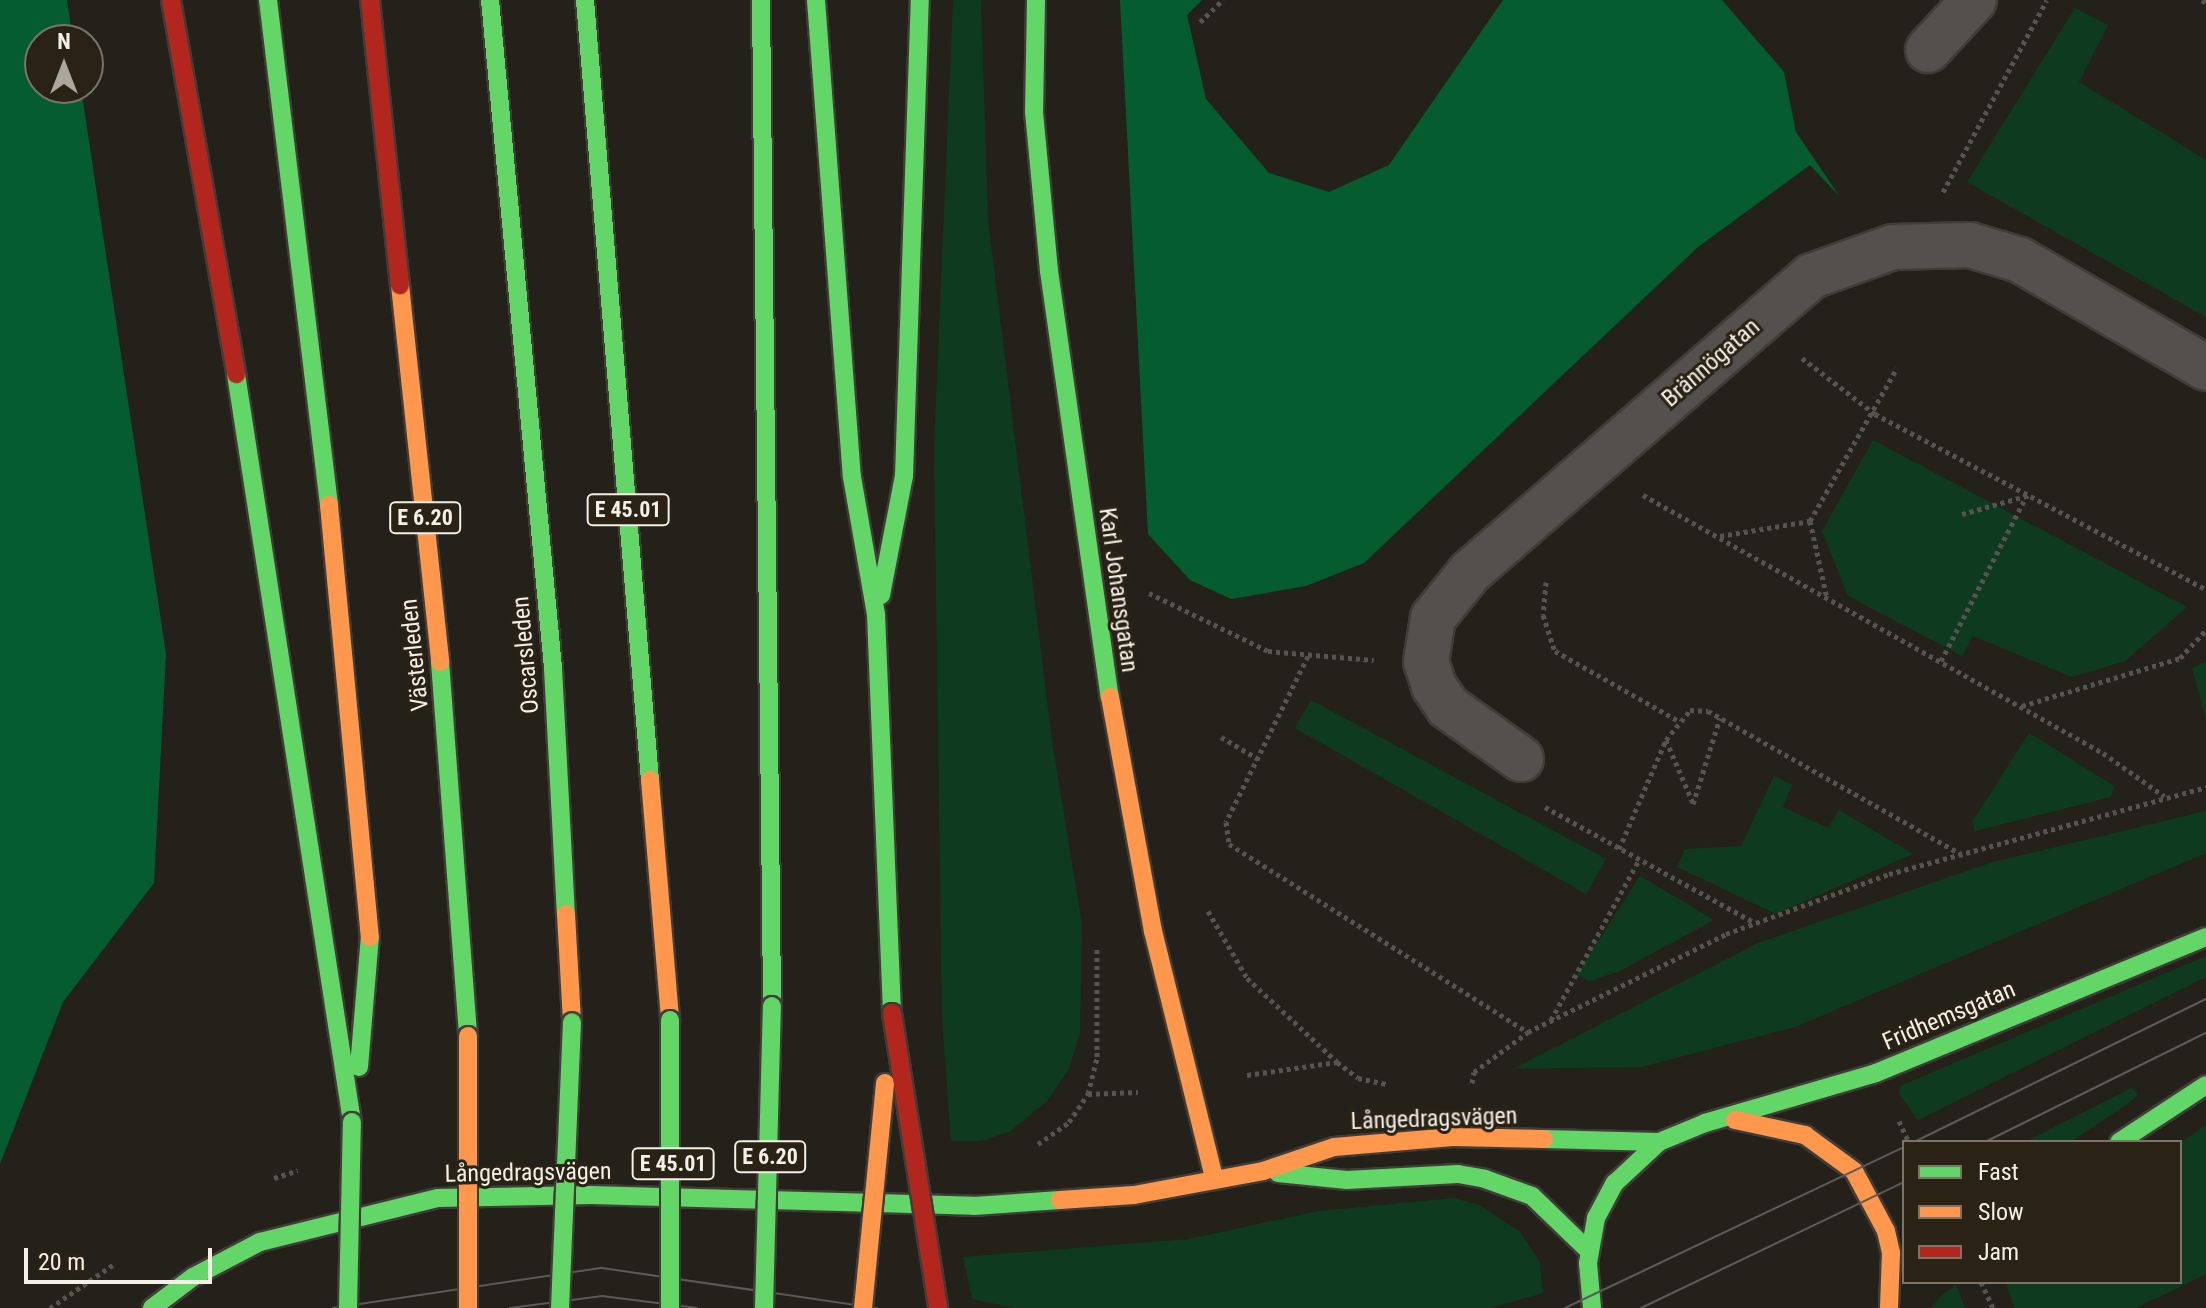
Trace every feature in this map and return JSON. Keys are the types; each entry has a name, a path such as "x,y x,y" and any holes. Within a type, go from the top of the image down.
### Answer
{"main road":[{"path":"171,0 230,338 352,1122"},
{"path":"268,0 317,373 372,957 352,1122 348,1308"},
{"name":"Västerleden","path":"370,0 444,702 468,1036 468,1308"},
{"name":"Oscarsleden","path":"490,0 553,668 572,1022 560,1308"},
{"name":"E 45.01","path":"585,0 670,1020 670,1308"},
{"name":"E 6.20","path":"761,0 772,1006 764,1308"},
{"path":"816,0 852,477 876,614 892,1013 938,1308"},
{"path":"876,614 904,476 920,0"},
{"name":"Karl Johansgatan","path":"1036,0 1034,112 1049,271 1119,764 1214,1178"},
{"name":"Fridhemsgatan","path":"1592,1308 1589,1251 1596,1218 1615,1183 1659,1142 1705,1123 1876,1073 2206,937"},
{"path":"863,1308 892,1013"},
{"path":"2122,1140 2206,1085"},
{"name":"Fridhemsgatan","path":"1705,1123 1773,1124 1805,1135 1846,1164 1873,1199 1886,1231 1889,1307"},
{"name":"Långedragsvägen","path":"152,1308 193,1277 260,1242 438,1198 623,1195 974,1206 1134,1195 1263,1171 1334,1147 1453,1137 1659,1142"},
{"name":"Långedragsvägen","path":"1263,1171 1347,1180 1458,1174 1485,1179 1532,1196 1589,1251"},
{"name":"Fridhemsgatan","path":"1889,1307 1910,1290"}],"street":[{"path":"1928,50 1974,0"},
{"name":"Brännögatan","path":"1426,662 1433,618 1470,572 1812,276 1893,247 1970,245 2020,260 2206,368"},
{"path":"1426,662 1448,707 1521,759"}],"path":[{"path":"1200,22 1223,0"},
{"path":"1946,178 2047,0"},
{"path":"1793,351 1875,414 2206,589"},
{"path":"1827,598 1810,521 1875,414 1897,368"},
{"path":"1595,463 1718,536 2103,753 2165,797"},
{"path":"1962,514 2027,495"},
{"path":"1941,661 2027,495"},
{"path":"1718,536 1810,521"},
{"path":"1549,568 1543,615 1555,651 1677,720"},
{"path":"1138,592 1268,651 1426,662"},
{"path":"2021,706 2180,658 2206,630"},
{"path":"1308,656 1226,822 1229,844 1528,1032"},
{"path":"1619,849 1666,740 1677,720 1690,710 1720,718 1963,854"},
{"path":"1666,740 1693,804 1720,718"},
{"path":"1221,737 1258,759"},
{"path":"1521,759 1537,803 1754,923"},
{"path":"1470,1096 1474,1072 1528,1032 1754,923 1889,874 2206,787"},
{"path":"1550,1021 1639,860"},
{"path":"1191,1083 1337,1062 1358,1078 1402,1087"},
{"path":"50,1308 129,1254"},
{"path":"1982,1284 1993,1308"}],"green space":[{"path":"0,0 67,0 71,24 24,24 24,104 83,104 166,654 154,883 63,1002 0,1164"},
{"path":"953,0 981,0 988,220 1052,741 1082,924 1080,1032 1069,1069 1046,1102 1009,1132 980,1141 951,1141 942,1019 934,447"},
{"path":"1120,0 1202,0 1187,15 1206,99 1269,173 1329,192 1389,165 1503,0 1722,0 1784,72 1796,132 1840,197 1810,165 1698,247 1364,563 1306,586 1231,599 1190,580 1148,534"},
{"path":"2075,8 2108,25 2079,82 2206,160 2206,317 1967,182"},
{"path":"1873,440 2187,607 2125,661 2072,677 1973,636 1962,656 1848,596 1822,531"},
{"path":"2206,661 2206,719 2192,668"},
{"path":"1311,700 1606,859 1586,894 1295,728"},
{"path":"2029,733 2114,786 2111,797 1975,831 1972,822"},
{"path":"1774,776 1792,785 1783,807 1828,828 1839,810 1913,854 1776,914 1677,867 1685,849 1741,846"},
{"path":"2206,811 2206,853 1795,1027 1641,1067 1513,1069 1758,943 1993,862"},
{"path":"1640,876 1714,920 1618,972 1588,981 1577,975"},
{"path":"2206,956 2206,977 1918,1120 1899,1094 1900,1086"},
{"path":"2131,1088 2138,1094 2073,1140 2029,1140"},
{"path":"2206,1125 2206,1274 2136,1308 2014,1308 2007,1284 2182,1284 2182,1142"},
{"path":"1454,1198 1479,1205 1520,1232 1540,1263 1543,1293 1490,1308 1015,1308 972,1299 963,1257 1189,1239 1319,1211"},
{"path":"1956,1285 1965,1308 1931,1308 1941,1296"}],"tram line":[{"path":"1918,1140 2206,999"},
{"path":"1989,1140 2206,1033"},
{"path":"1565,1308 1902,1148"},
{"path":"1641,1308 1902,1183"},
{"path":"333,1308 602,1268 877,1308"},
{"path":"510,1308 602,1296 697,1308"}],"traffic: fast":[{"path":"268,0 329,505"},
{"path":"490,0 553,668 566,914"},
{"path":"585,0 650,780"},
{"path":"761,0 772,1006"},
{"path":"816,0 852,477 876,614 892,1013"},
{"path":"881,595 904,476 920,0"},
{"path":"1036,0 1034,112 1049,271 1110,697"},
{"path":"236,374 352,1122"},
{"path":"440,662 468,1036"},
{"path":"359,1067 370,937"},
{"path":"1592,1308 1588,1263 1596,1218 1615,1183 1659,1142 1705,1123 1876,1073 2206,937"},
{"path":"764,1308 772,1006"},
{"path":"670,1020 670,1308"},
{"path":"560,1308 572,1022"},
{"path":"2122,1140 2206,1085"},
{"path":"348,1308 352,1122"},
{"path":"1544,1139 1659,1142"},
{"path":"1278,1173 1347,1180 1458,1174 1485,1179 1532,1196 1589,1251"},
{"path":"152,1308 193,1277 260,1242 438,1198 591,1195 974,1206 1060,1200"}],"traffic: slow":[{"path":"400,285 440,662"},
{"path":"329,505 370,937"},
{"path":"1110,697 1153,931 1214,1178"},
{"path":"650,780 670,1020"},
{"path":"566,914 572,1022"},
{"path":"468,1036 468,1308"},
{"path":"863,1308 885,1083"},
{"path":"1735,1120 1805,1135 1854,1171 1886,1231 1891,1253 1889,1308"},
{"path":"1060,1200 1134,1195 1263,1171 1334,1147 1453,1137 1544,1139"}],"traffic: jam":[{"path":"171,0 236,374"},
{"path":"370,0 400,285"},
{"path":"892,1013 938,1308"}]}
